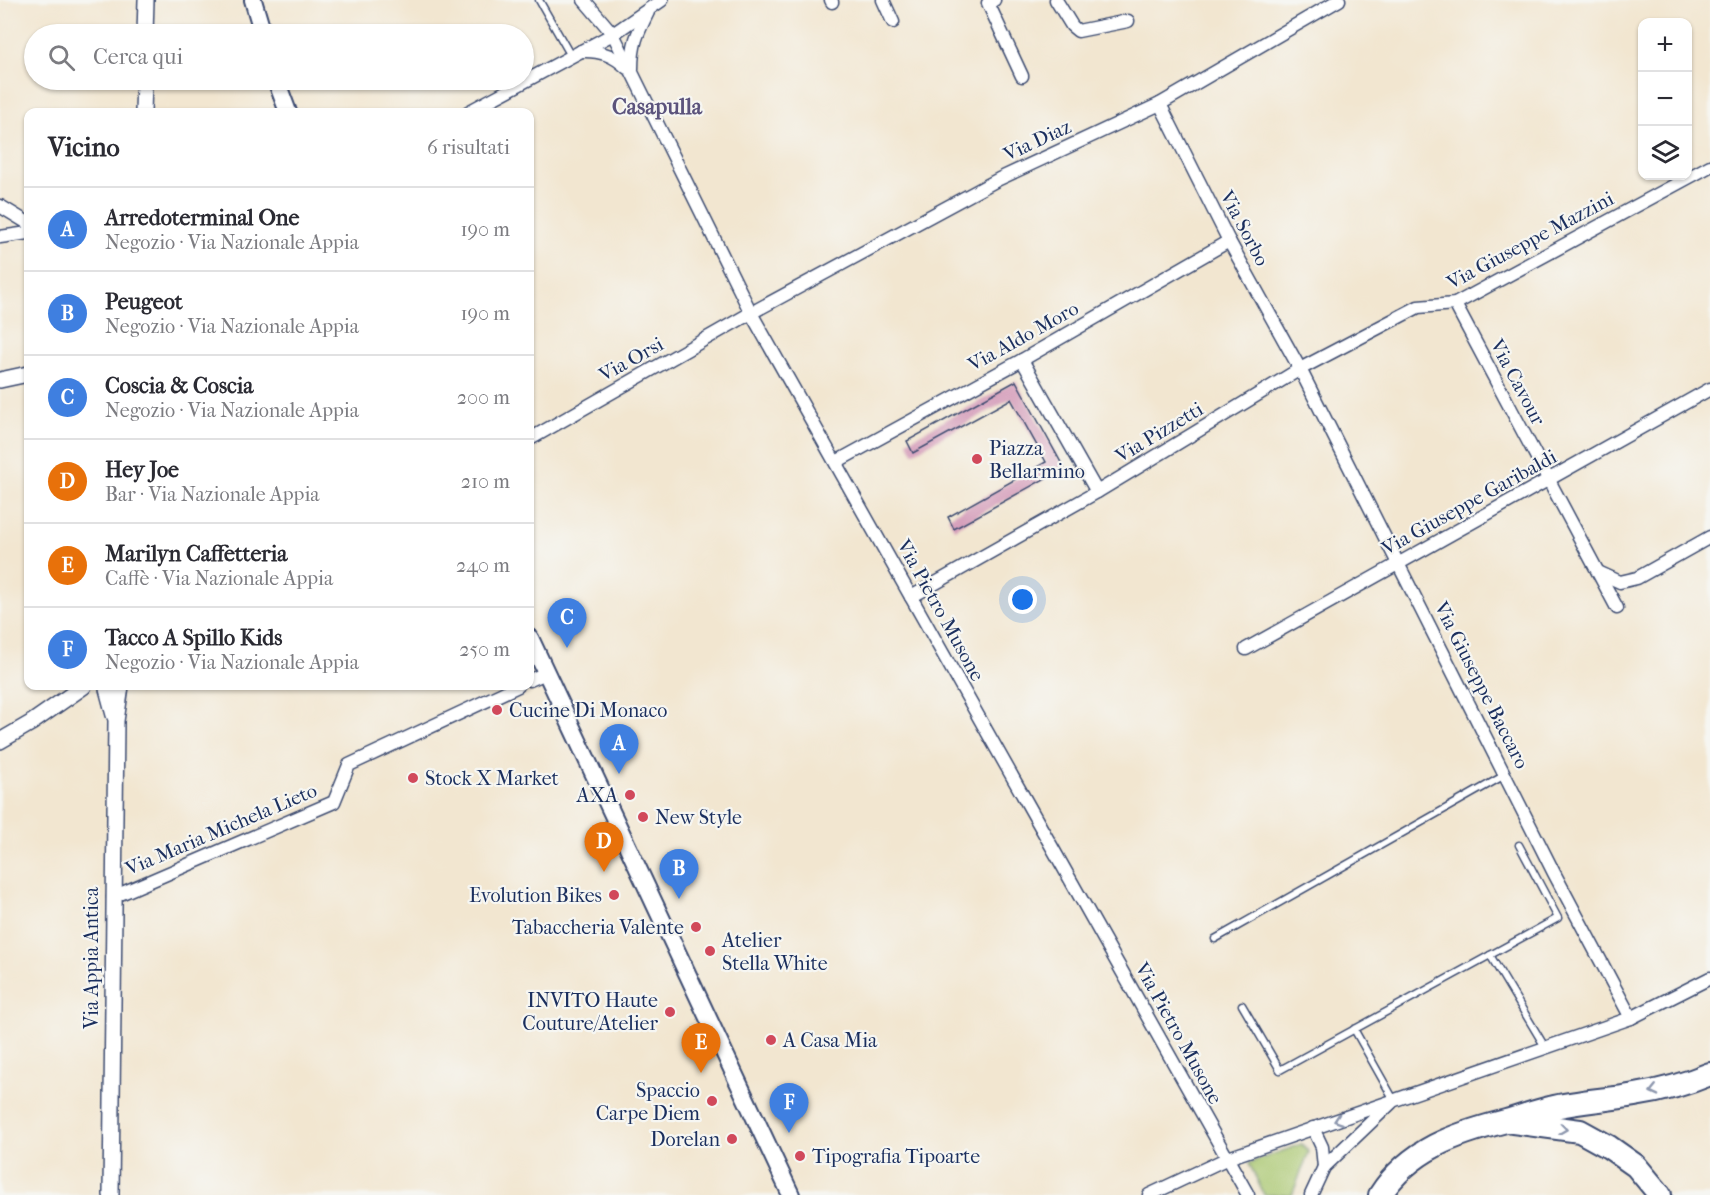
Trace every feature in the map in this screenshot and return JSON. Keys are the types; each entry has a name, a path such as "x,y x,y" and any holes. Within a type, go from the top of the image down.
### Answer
{"highway":[{"path":"1380,1195 1402,1169 1418,1155 1437,1143 1465,1132 1551,1107 1637,1095 1680,1086 1710,1074"},
{"path":"1505,1121 1580,1131 1609,1147 1636,1166 1660,1195"}],"main road":[{"path":"253,0 260,24"},
{"path":"280,90 286,108"},
{"path":"534,646 791,1195"}],"street":[{"path":"145,24 146,0"},
{"name":"Via Pietro Musone","path":"584,0 613,34 751,313 1248,1195"},
{"path":"534,77 613,34 663,0"},
{"path":"883,0 893,22"},
{"path":"994,0 988,3 1022,76"},
{"path":"1056,0 1078,31 1128,21"},
{"name":"Via Diaz","path":"751,313 999,179 1160,104 1339,0"},
{"path":"632,73 635,36 649,9"},
{"name":"Via Pietro Musone","path":"576,54 606,53 617,59 632,73"},
{"path":"143,108 144,90"},
{"path":"475,108 509,90"},
{"name":"Via Sorbo","path":"1160,104 1228,241 1300,369"},
{"name":"Via Giuseppe Mazzini","path":"1300,369 1418,307 1455,304 1710,166"},
{"path":"0,206 24,221"},
{"path":"0,237 24,234"},
{"name":"Via Aldo Moro","path":"836,462 1022,360 1228,241"},
{"name":"Via Cavour","path":"1455,304 1617,608"},
{"name":"Via Orsi","path":"534,436 751,313"},
{"path":"1022,360 1097,492"},
{"name":"Via Pizzetti","path":"911,597 1097,492 1300,369"},
{"name":"Via Giuseppe Baccaro","path":"1300,369 1554,873 1631,1018"},
{"path":"0,380 24,375"},
{"name":"Via Giuseppe Garibaldi","path":"1246,649 1710,389"},
{"path":"1598,572 1620,582 1637,578 1710,537"},
{"path":"534,678 546,672"},
{"path":"0,741 31,723 78,690"},
{"name":"Via Appia Antica","path":"110,690 116,721 111,1195"},
{"name":"Via Maria Michela Lieto","path":"113,897 334,802 349,765 509,690"},
{"path":"1149,1195 1228,1158 1631,1018 1710,978"},
{"path":"1311,1195 1324,1167 1394,1100"},
{"path":"1313,1128 1322,1147 1324,1167"}],"lane":[{"path":"539,0 576,54"},
{"path":"1215,939 1506,775"},
{"path":"1242,1005 1280,1070 1558,918 1519,845"},
{"path":"1490,955 1545,1048"},
{"path":"1354,1029 1394,1100"}],"green space":[{"path":"1302,1144 1309,1152 1292,1195 1264,1195 1249,1163"}],"building":[{"path":"1016,381 1064,468 954,529 948,517 1046,462 1011,399 913,453 907,441"}],"place":[{"name":"Piazza Bellarmino","path":"977,459"},
{"name":"Coscia & Coscia","path":"567,648"},
{"name":"Cucine Di Monaco","path":"497,710"},
{"name":"Arredoterminal One","path":"619,774"},
{"name":"Stock X Market","path":"413,778"},
{"name":"AXA","path":"630,795"},
{"name":"New Style","path":"643,817"},
{"name":"Hey Joe","path":"604,872"},
{"name":"Evolution Bikes","path":"614,895"},
{"name":"Peugeot","path":"679,899"},
{"name":"Tabaccheria Valente","path":"696,927"},
{"name":"Atelier Stella White","path":"710,951"},
{"name":"INVITO Haute Couture/Atelier","path":"670,1012"},
{"name":"A Casa Mia","path":"771,1040"},
{"name":"Marilyn Caffetteria","path":"701,1073"},
{"name":"Spaccio Carpe Diem","path":"712,1101"},
{"name":"Tacco A Spillo Kids","path":"789,1133"},
{"name":"Dorelan","path":"732,1139"},
{"name":"Tipografia Tipoarte","path":"800,1156"}],"district":[{"name":"Casapulla","path":"657,106"}]}
